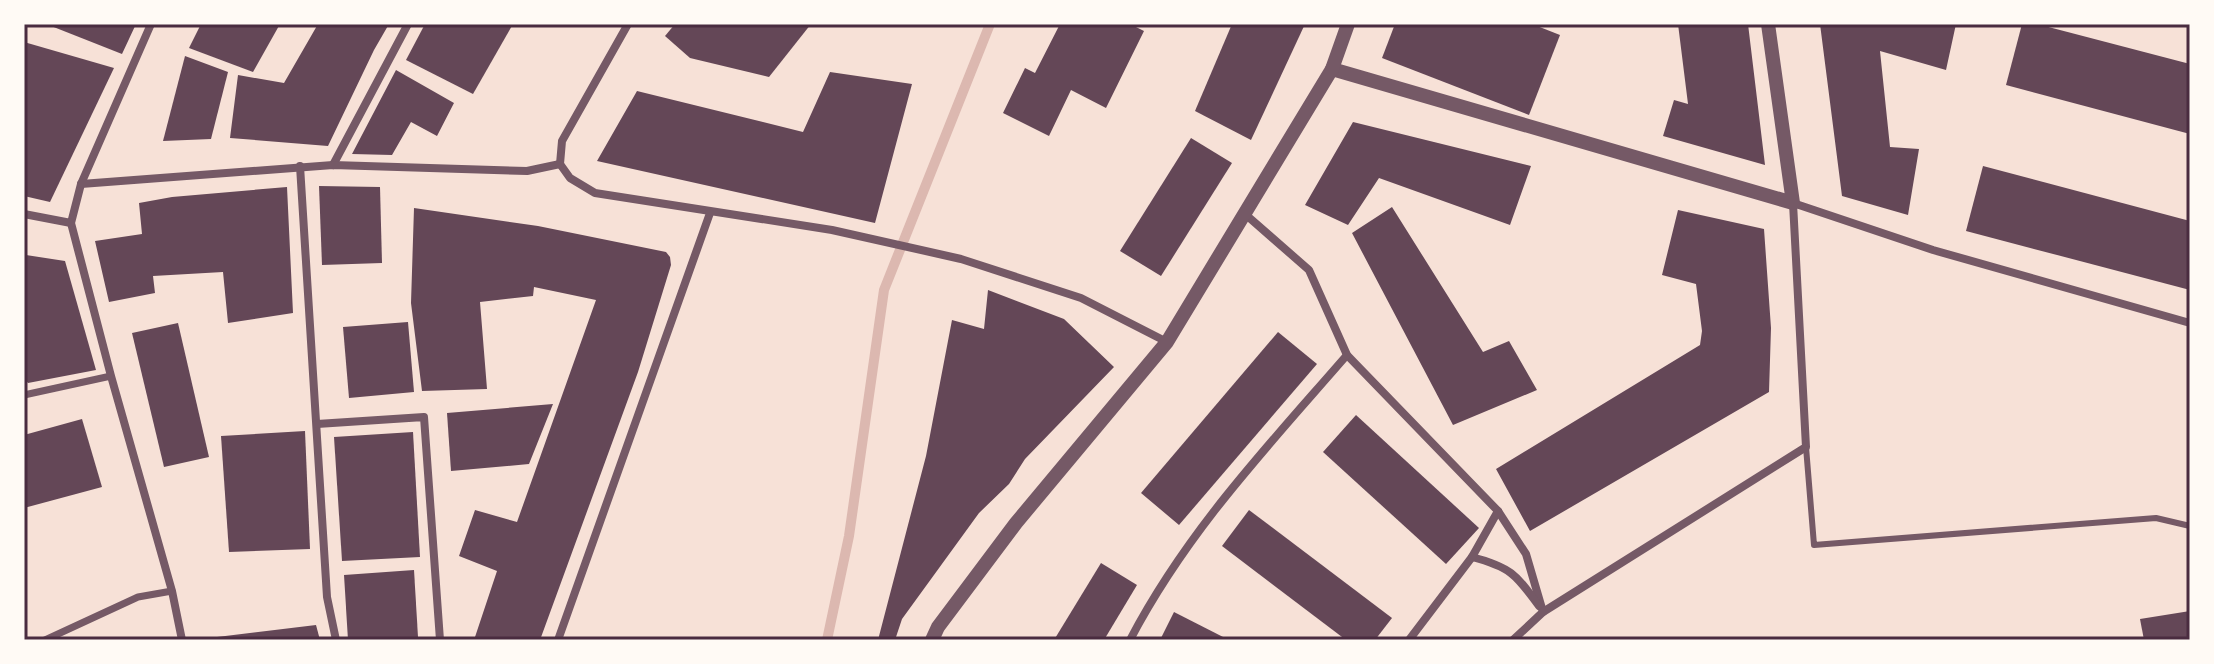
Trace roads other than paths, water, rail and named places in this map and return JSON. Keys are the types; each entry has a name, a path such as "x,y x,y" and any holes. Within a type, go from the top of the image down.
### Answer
{"street":[{"path":"151,24 81,184 71,223 172,591 182,640"},
{"path":"333,165 408,24"},
{"path":"627,24 562,141 560,164 570,178 595,193 832,230 961,259 1081,298 1167,342"},
{"path":"932,640 938,627 1016,523 1167,342 1332,69 1348,24"},
{"path":"1513,640 1543,612 1806,447 1793,203 1768,24"},
{"path":"1332,69 1793,203 1933,250 2190,323"},
{"path":"81,184 300,166 527,171 560,164"},
{"path":"300,166 327,597 336,640"},
{"path":"558,640 710,213"},
{"path":"24,214 71,223"},
{"path":"1245,214 1309,270 1347,355 1498,511 1526,554 1543,612"},
{"path":"1130,640 1146,609 1218,502 1347,355"},
{"path":"24,395 111,376"},
{"path":"317,424 424,417 440,640"},
{"path":"1409,640 1472,557 1498,511"},
{"path":"1472,557 1502,565 1522,582 1543,612"},
{"path":"45,640 138,597 172,591"}],"lane":[{"path":"1806,447 1814,545 2156,518 2190,526"}],"waterway":[{"path":"827,640 849,536 884,290 990,24"}]}
